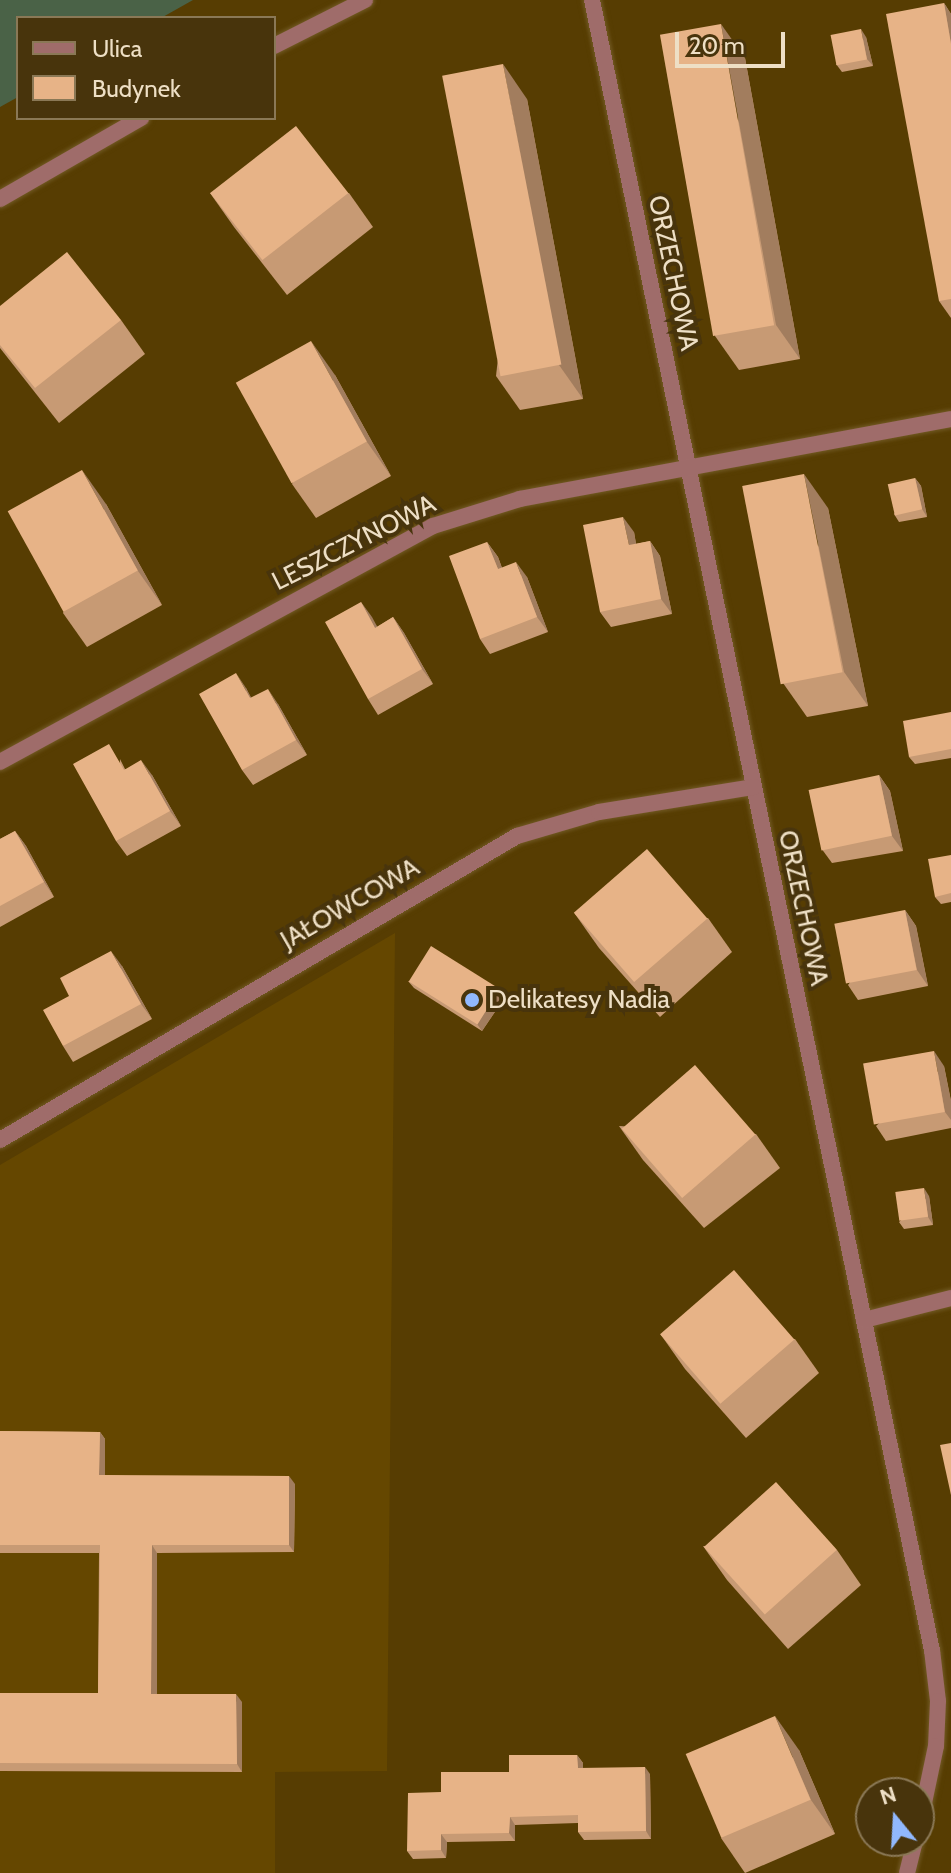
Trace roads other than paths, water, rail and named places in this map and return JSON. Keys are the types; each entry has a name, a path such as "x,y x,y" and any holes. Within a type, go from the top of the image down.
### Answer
{"street":[{"path":"276,45 365,0"},
{"name":"ORZECHOWA","path":"592,0 864,1320 938,1701 936,1746 929,1777"},
{"path":"0,199 138,120"},
{"name":"LESZCZYNOWA","path":"0,762 433,526 520,499 951,419"},
{"name":"JAŁOWCOWA","path":"0,1140 517,836 599,812 754,787"},
{"path":"864,1320 951,1298"}],"place":[{"name":"Delikatesy Nadia","path":"472,1000"}]}
